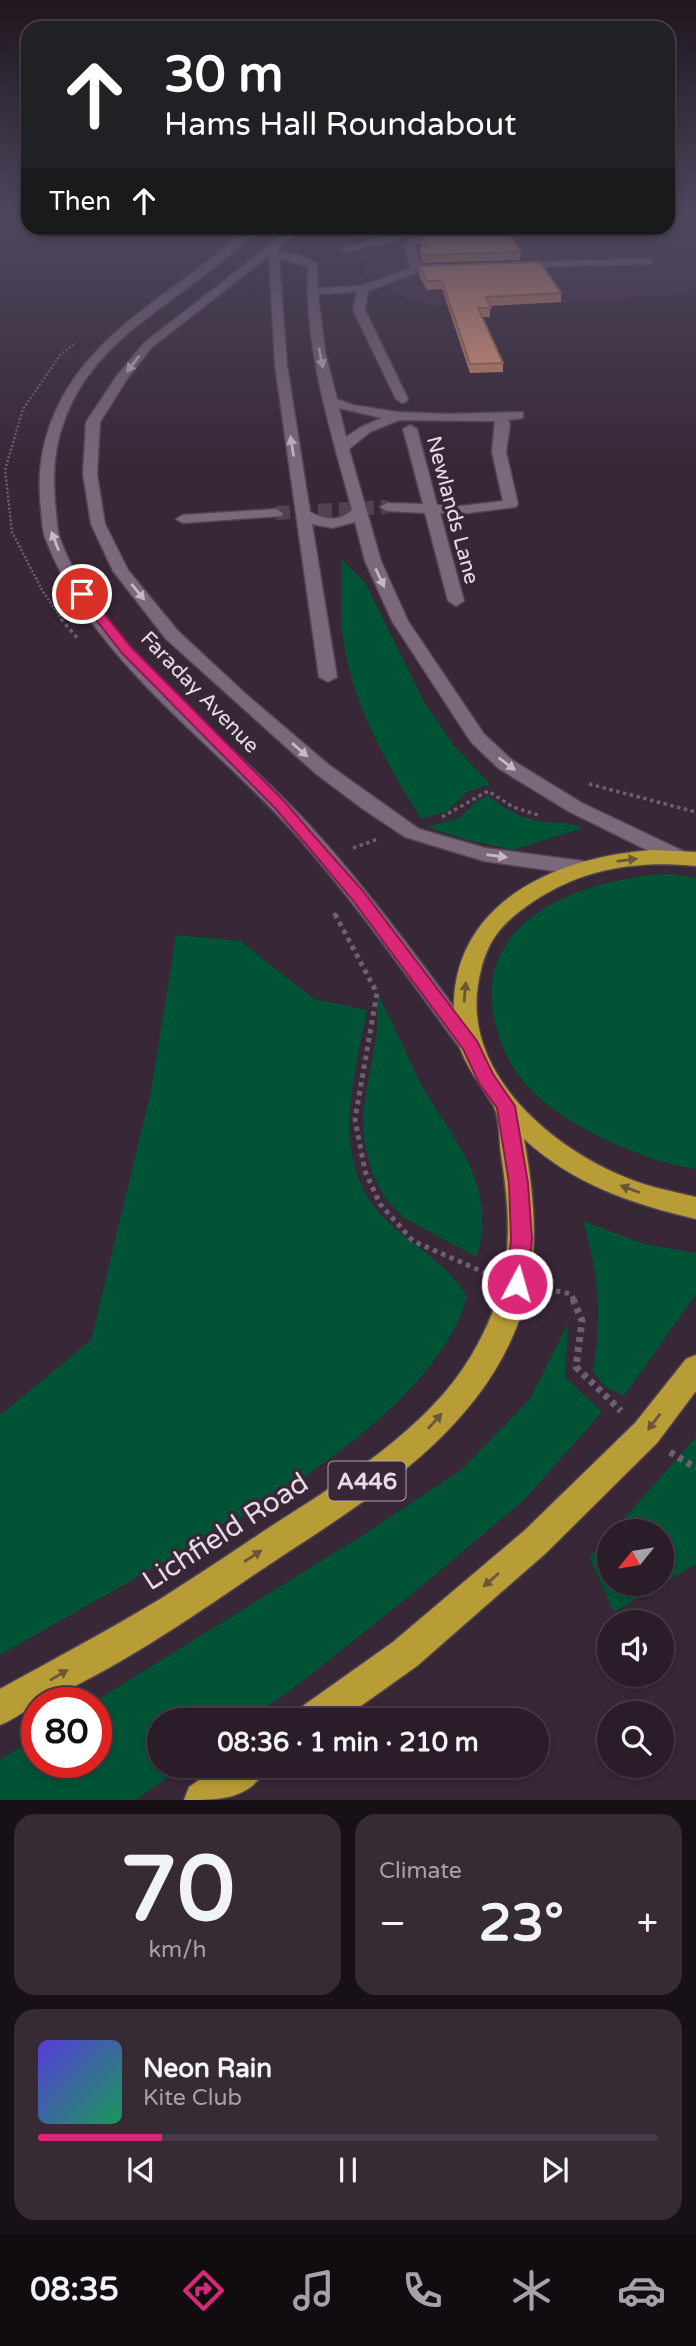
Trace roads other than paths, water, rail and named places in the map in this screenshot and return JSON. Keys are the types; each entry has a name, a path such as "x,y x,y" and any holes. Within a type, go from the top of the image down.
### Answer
{"highway":[{"path":"686,857 624,859 583,868 550,880 495,919 476,948 464,985 463,1014 470,1045 486,1078 506,1106 544,1143 601,1178 660,1200 696,1208"},
{"name":"Lichfield Road","path":"0,1709 163,1616 359,1489 415,1443 470,1382 489,1354 506,1319 517,1284 522,1239 519,1183 506,1106"},
{"path":"330,1708 405,1654 535,1542 646,1433 696,1368"},
{"path":"202,1800 232,1778"}],"street":[{"name":"Faraday Avenue","path":"162,302 95,358 72,391 55,430 45,478 52,537 82,594 126,650 280,805 357,895 470,1045"},
{"name":"Faraday Avenue","path":"206,302 148,345 122,377 93,422 90,474 98,524 121,571 172,635 322,769 406,829 484,854 583,868"},
{"path":"276,302 281,365 328,677"},
{"path":"313,302 319,351 373,561 400,621 477,738 505,764 563,799 686,857"},
{"name":"Newlands Lane","path":"361,302 359,310 414,420 438,508 456,601"},
{"path":"331,401 365,412 414,420"},
{"path":"342,448 356,433 391,419 518,415"},
{"path":"387,507 461,509 511,505 499,452 503,424 500,417"},
{"path":"303,514 335,524 352,519 359,511"},
{"path":"183,519 276,513"}],"tunnel":[{"path":"276,513 387,507"}]}
